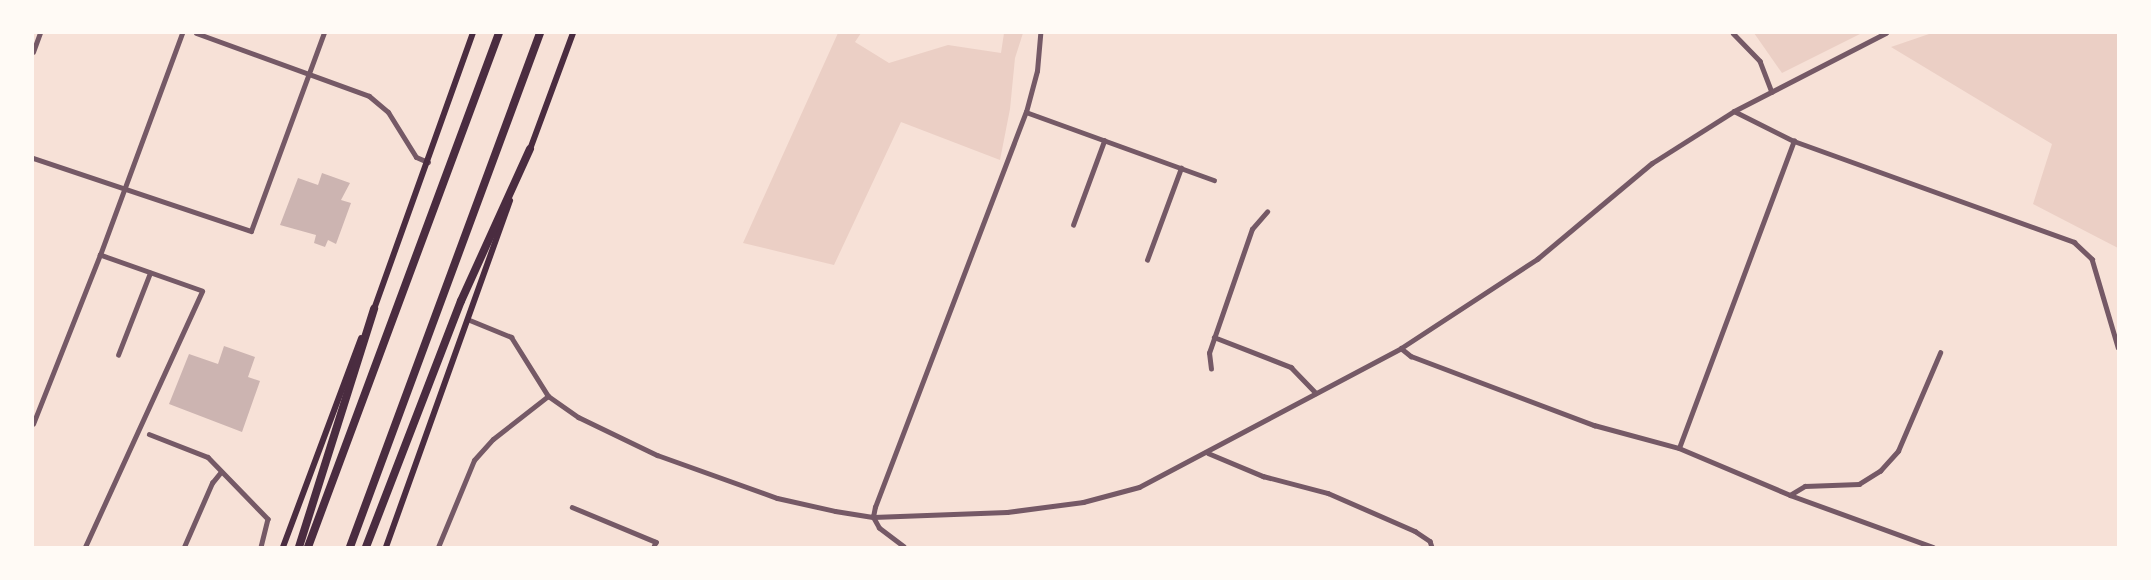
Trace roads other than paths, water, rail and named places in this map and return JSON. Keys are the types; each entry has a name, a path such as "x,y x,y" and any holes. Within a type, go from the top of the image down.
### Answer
{"highway":[{"path":"308,547 499,33"},
{"path":"350,547 540,33"},
{"path":"366,547 461,301 530,149"},
{"path":"299,547 374,309"}],"main road":[{"path":"283,547 374,309 473,33"},
{"path":"386,547 466,320 573,33"}],"street":[{"path":"33,52 40,33"},
{"path":"33,424 100,255 182,33"},
{"path":"196,33 310,74 379,103 416,157 428,162"},
{"path":"33,158 251,231 324,33"},
{"path":"904,547 879,528 873,516 1026,112 1037,71 1040,33"},
{"path":"1733,33 1760,61 1772,92"},
{"path":"466,320 511,337 548,396 578,417 710,476 777,498 873,516 1007,512 1083,502 1138,488 1208,453 1401,348 1537,260 1652,163 1734,111 1886,33"},
{"path":"1734,111 1794,141 2074,242 2092,259 2118,347"},
{"path":"1026,112 1214,180"},
{"path":"1073,225 1104,141"},
{"path":"1679,448 1794,141"},
{"path":"1147,260 1181,168"},
{"path":"1210,369 1207,358 1252,230 1267,212"},
{"path":"85,547 202,291 100,255"},
{"path":"118,355 150,273"},
{"path":"1214,337 1291,367 1316,393"},
{"path":"1401,348 1411,357 1594,425 1679,448 1790,495 1933,547"},
{"path":"1790,495 1805,486 1859,484 1880,471 1898,451 1940,353"},
{"path":"438,547 474,460 493,439 548,396"},
{"path":"149,434 208,457 268,519 261,547"},
{"path":"1208,453 1263,476 1328,493 1415,531 1430,541 1432,547"},
{"path":"184,547 212,483 221,472"},
{"path":"572,507 656,542 654,547"}]}
